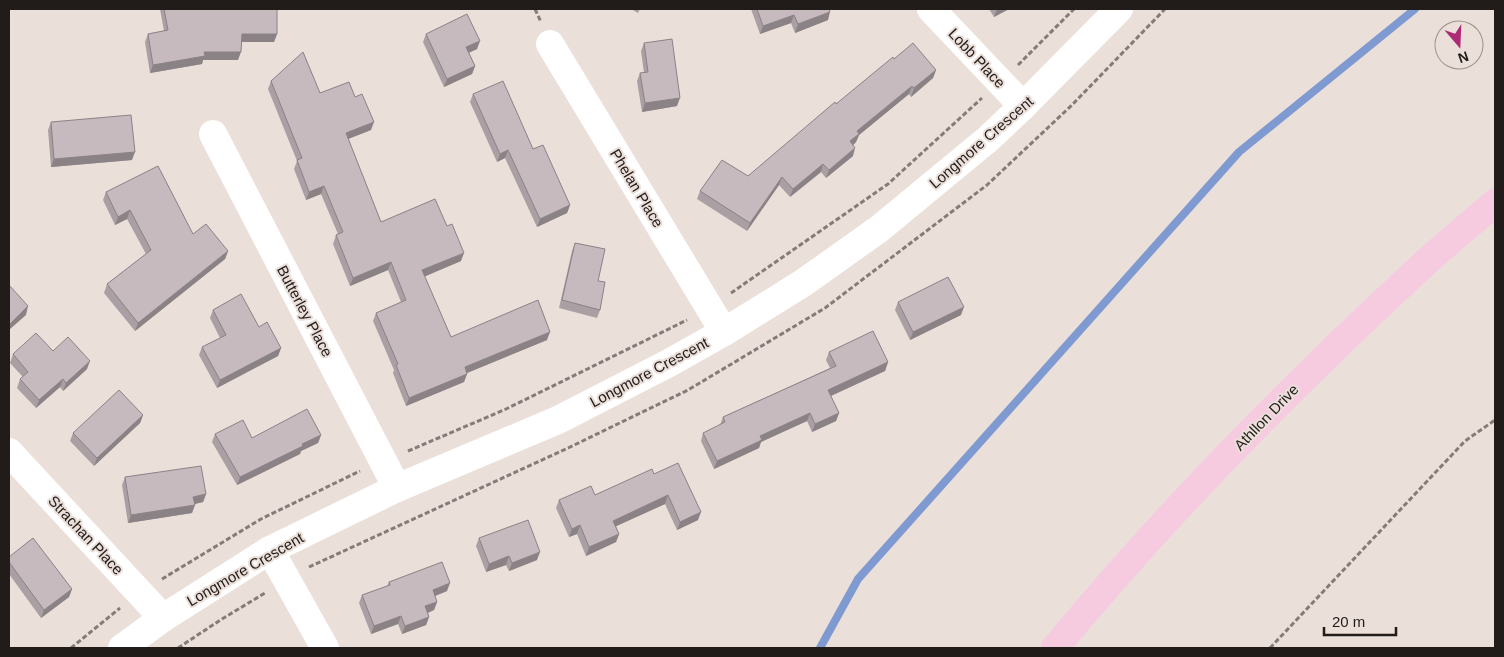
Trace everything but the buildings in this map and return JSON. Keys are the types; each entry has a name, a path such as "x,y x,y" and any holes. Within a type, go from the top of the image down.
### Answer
{"main road":[{"name":"Athllon Drive","path":"1055,648 1183,502 1294,388 1411,276 1495,203"}],"street":[{"name":"Lobb Place","path":"931,9 1023,106"},
{"name":"Longmore Crescent","path":"122,648 163,618 270,550 397,488 558,420 669,363 724,332 803,283 879,229 988,139 1119,9"},
{"name":"Phelan Place","path":"550,44 724,332"},
{"name":"Butterley Place","path":"213,134 397,488"},
{"name":"Strachan Place","path":"9,452 163,618"},
{"path":"270,550 325,648"}],"path":[{"path":"1016,68 1074,9"},
{"path":"733,291 888,184 987,94"},
{"path":"403,453 504,410 684,322"},
{"path":"1270,648 1466,441 1495,420"},
{"path":"156,582 261,519 365,469"},
{"path":"178,648 269,590"},
{"path":"71,648 124,604"}],"waterway":[{"path":"820,648 858,579 1239,152 1415,9"}]}
